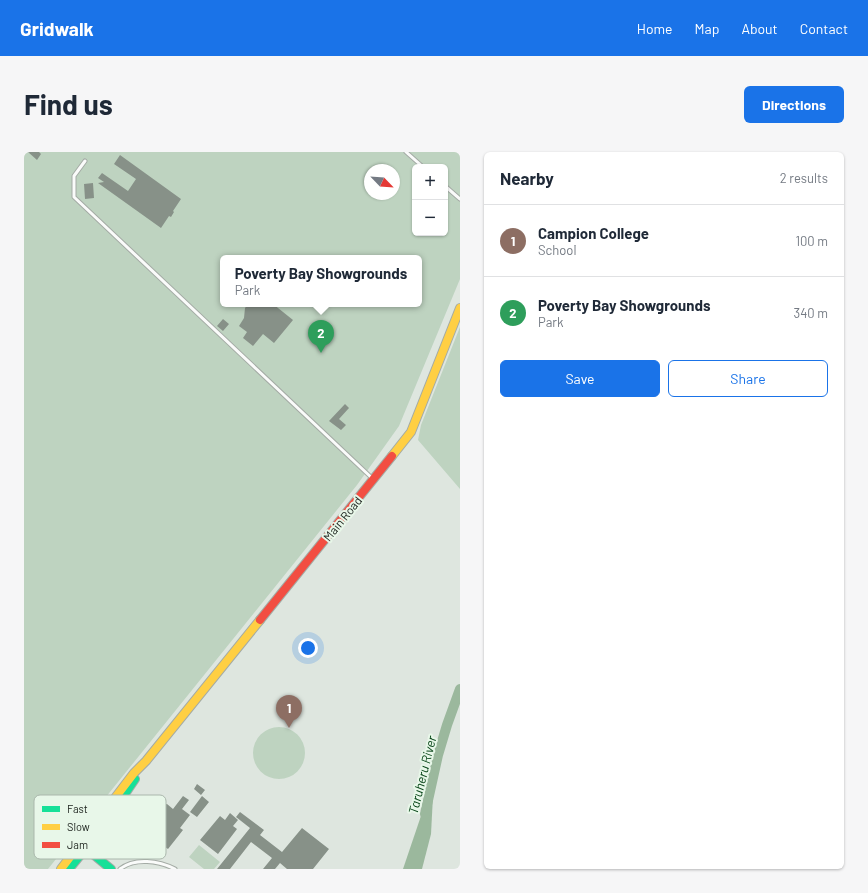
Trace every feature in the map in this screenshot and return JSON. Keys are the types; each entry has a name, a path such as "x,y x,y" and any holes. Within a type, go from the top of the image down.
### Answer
{"main road":[{"name":"Main Road","path":"125,795 146,761 374,480 411,432 460,308"},
{"path":"61,869 71,859"},
{"path":"69,869 75,859"},
{"path":"99,859 111,869"}],"lane":[{"path":"406,152 420,164"},
{"path":"85,161 74,176 74,197 374,480"},
{"path":"448,189 460,199"},
{"path":"120,869 125,865 136,862 155,862 168,865 175,869"}],"shaded area":[{"path":"24,152 460,152 460,279 399,426 357,485 108,795 34,795 34,859 56,859 48,869 24,869"},
{"path":"460,327 460,489 418,440 421,425"},
{"path":"279,727 293,731 301,739 305,753 301,767 293,775 279,779 265,775 257,767 253,753 257,739 265,731"},
{"path":"433,796 431,834 422,869 403,869 424,807"},
{"path":"199,845 220,862 214,869 204,869 189,857"}],"building":[{"path":"28,152 39,152 41,154 37,160"},
{"path":"120,155 181,199 171,217 169,216 161,228 98,183 104,182 98,178 102,173 128,191 136,179 114,164"},
{"path":"93,183 94,198 85,199 84,184"},
{"path":"277,307 293,320 274,343 263,334 253,346 243,338 247,332 239,326 244,318 245,308"},
{"path":"223,319 229,324 223,331 217,326"},
{"path":"345,404 349,408 339,419 346,425 341,430 329,421"},
{"path":"197,784 205,790 201,795 194,789"},
{"path":"183,796 189,800 182,809 190,815 180,828 183,830 168,849 166,848 166,804 173,809"},
{"path":"202,796 209,802 197,817 190,812"},
{"path":"240,812 264,830 260,835 282,852 302,828 329,849 313,869 287,869 280,863 275,869 263,869 272,858 251,842 230,869 217,869 250,828 236,817"},
{"path":"230,813 238,820 233,826 237,829 218,854 200,840 220,816 225,820"}],"waterway":[{"name":"Taruheru River","path":"425,814 438,755 460,689"}],"traffic: fast":[{"path":"124,795 135,779"},
{"path":"69,869 77,859"},
{"path":"99,859 111,869"}],"traffic: slow":[{"path":"392,456 411,432 460,308"},
{"path":"117,795 260,620"},
{"path":"61,869 69,859"}],"traffic: jam":[{"path":"260,620 392,456"}],"place":[{"name":"Poverty Bay Showgrounds","path":"321,353"},
{"name":"Campion College","path":"289,728"}]}
